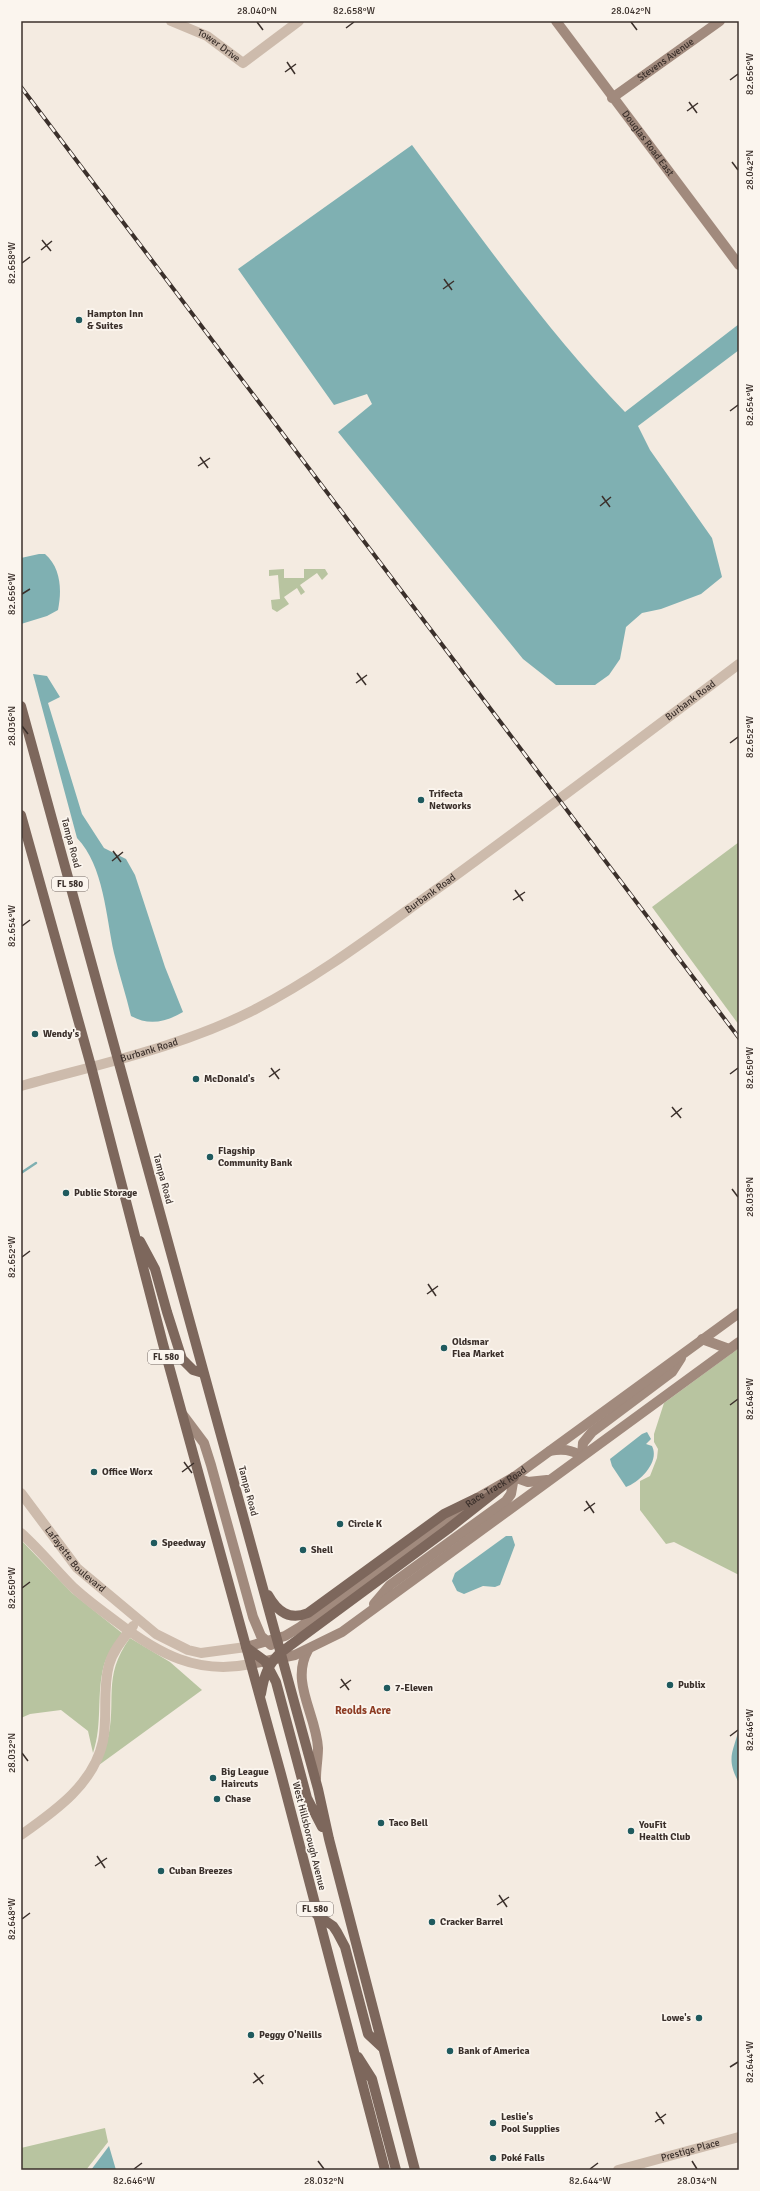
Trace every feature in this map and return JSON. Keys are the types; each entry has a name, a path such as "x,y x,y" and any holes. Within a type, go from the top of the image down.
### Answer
{"main road":[{"name":"Douglas Road East","path":"556,21 612,98 739,265"},
{"name":"Stevens Avenue","path":"612,98 720,21"},
{"name":"Tampa Road","path":"21,706 261,1584 275,1653"},
{"name":"FL 580","path":"21,815 246,1647"},
{"path":"132,1227 155,1269 182,1359 193,1370 203,1373"},
{"name":"Race Track Road","path":"251,1664 275,1653 300,1627 477,1498 514,1476 739,1313"},
{"path":"702,1339 729,1349"},
{"name":"Race Track Road","path":"246,1647 275,1653 308,1650 342,1632 739,1342"},
{"path":"549,1451 560,1449 572,1450 582,1456 584,1443 592,1432 672,1372 686,1352"},
{"path":"182,1414 204,1443 253,1617 260,1636 275,1653 276,1682 307,1798 329,1839"},
{"path":"260,1698 264,1676 275,1653 448,1528 514,1476"},
{"path":"514,1476 528,1482 552,1479"},
{"path":"365,1615 390,1584 506,1500 512,1494 514,1476"},
{"path":"261,1584 275,1607 292,1617 300,1617 308,1613 444,1514 477,1498"},
{"path":"246,1647 275,1653"},
{"name":"West Hillsborough Avenue","path":"246,1647 384,2170"},
{"path":"308,1650 301,1662 300,1676 318,1747 316,1780"},
{"name":"West Hillsborough Avenue","path":"275,1653 316,1780 329,1839 415,2170"},
{"path":"317,1915 334,1926 345,1947 368,2034 383,2048"},
{"path":"353,2048 372,2079 396,2170"}],"street":[{"name":"Tower Drive","path":"171,21 207,36 243,62 299,21"},
{"name":"Burbank Road","path":"21,1086 90,1066 118,1061 157,1048 252,1011 320,971 533,819 739,664"},
{"name":"Lafayette Boulevard","path":"21,1493 77,1568 137,1620 171,1643 188,1650 201,1653 246,1647"},
{"name":"Lafayette Boulevard","path":"21,1533 75,1589 129,1632 155,1649 190,1663 229,1668 251,1664"},
{"path":"21,1835 50,1814 83,1784 95,1762 102,1741 106,1680 109,1664 117,1648 137,1620"},
{"name":"Prestige Place","path":"618,2170 739,2137"}],"green space":[{"path":"284,569 284,578 304,578 304,569 325,569 328,574 322,580 317,573 300,585 305,592 301,595 297,588 284,597 289,604 277,612 272,609 271,600 280,599 278,575 269,576 269,570"},
{"path":"739,842 739,1025 652,907"},
{"path":"739,1348 739,1575 674,1542 666,1544 640,1510 640,1481 650,1476 657,1458 658,1449 654,1442 654,1434 664,1403"},
{"path":"21,1540 72,1593 122,1633 109,1653 104,1665 100,1687 98,1731 93,1753 88,1731 61,1710 30,1714 21,1718"},
{"path":"130,1638 170,1662 202,1690 99,1765 110,1727 113,1678 116,1665 121,1652"},
{"path":"105,2128 108,2142 86,2170 21,2170 21,2148"}],"water":[{"path":"412,145 514,282 596,381 625,412 739,324 739,350 638,426 650,450 712,538 722,577 701,594 661,609 642,613 626,627 620,659 609,675 595,685 556,685 523,659 338,432 372,404 367,394 334,405 238,269"},
{"path":"45,554 54,566 57,573 60,587 58,610 47,616 21,624 21,558"},
{"path":"33,674 47,676 60,697 48,703 82,814 104,848 126,859 135,875 165,967 183,1012 170,1018 157,1022 151,1022 131,1016 114,953 103,892 93,863 77,838"},
{"path":"647,1432 651,1439 646,1444 652,1446 654,1452 651,1465 637,1481 626,1487 612,1466 610,1459 642,1434"},
{"path":"506,1536 512,1536 515,1545 500,1585 495,1587 483,1586 464,1594 457,1591 452,1581 455,1573"},
{"path":"739,1728 739,1783 732,1767 732,1755"},
{"path":"109,2146 116,2170 91,2170"}],"waterway":[{"path":"21,1173 36,1163"}],"railway":[{"path":"21,87 739,1038"}],"place":[{"name":"Hampton Inn & Suites","path":"79,320"},
{"name":"Trifecta Networks","path":"421,800"},
{"name":"Wendy's","path":"35,1034"},
{"name":"McDonald's","path":"196,1079"},
{"name":"Flagship Community Bank","path":"210,1157"},
{"name":"Public Storage","path":"66,1193"},
{"name":"Oldsmar Flea Market","path":"444,1348"},
{"name":"Office Worx","path":"94,1472"},
{"name":"Circle K","path":"340,1524"},
{"name":"Speedway","path":"154,1543"},
{"name":"Shell","path":"303,1550"},
{"name":"Publix","path":"670,1685"},
{"name":"7-Eleven","path":"387,1688"},
{"name":"Big League Haircuts","path":"213,1778"},
{"name":"Chase","path":"217,1799"},
{"name":"Taco Bell","path":"381,1823"},
{"name":"YouFit Health Club","path":"631,1831"},
{"name":"Cuban Breezes","path":"161,1871"},
{"name":"Cracker Barrel","path":"432,1922"},
{"name":"Lowe's","path":"699,2018"},
{"name":"Peggy O'Neills","path":"251,2035"},
{"name":"Bank of America","path":"450,2051"},
{"name":"Leslie's Pool Supplies","path":"493,2123"},
{"name":"Poké Falls","path":"493,2158"}],"district":[{"name":"Reolds Acre","path":"363,1710"}]}
